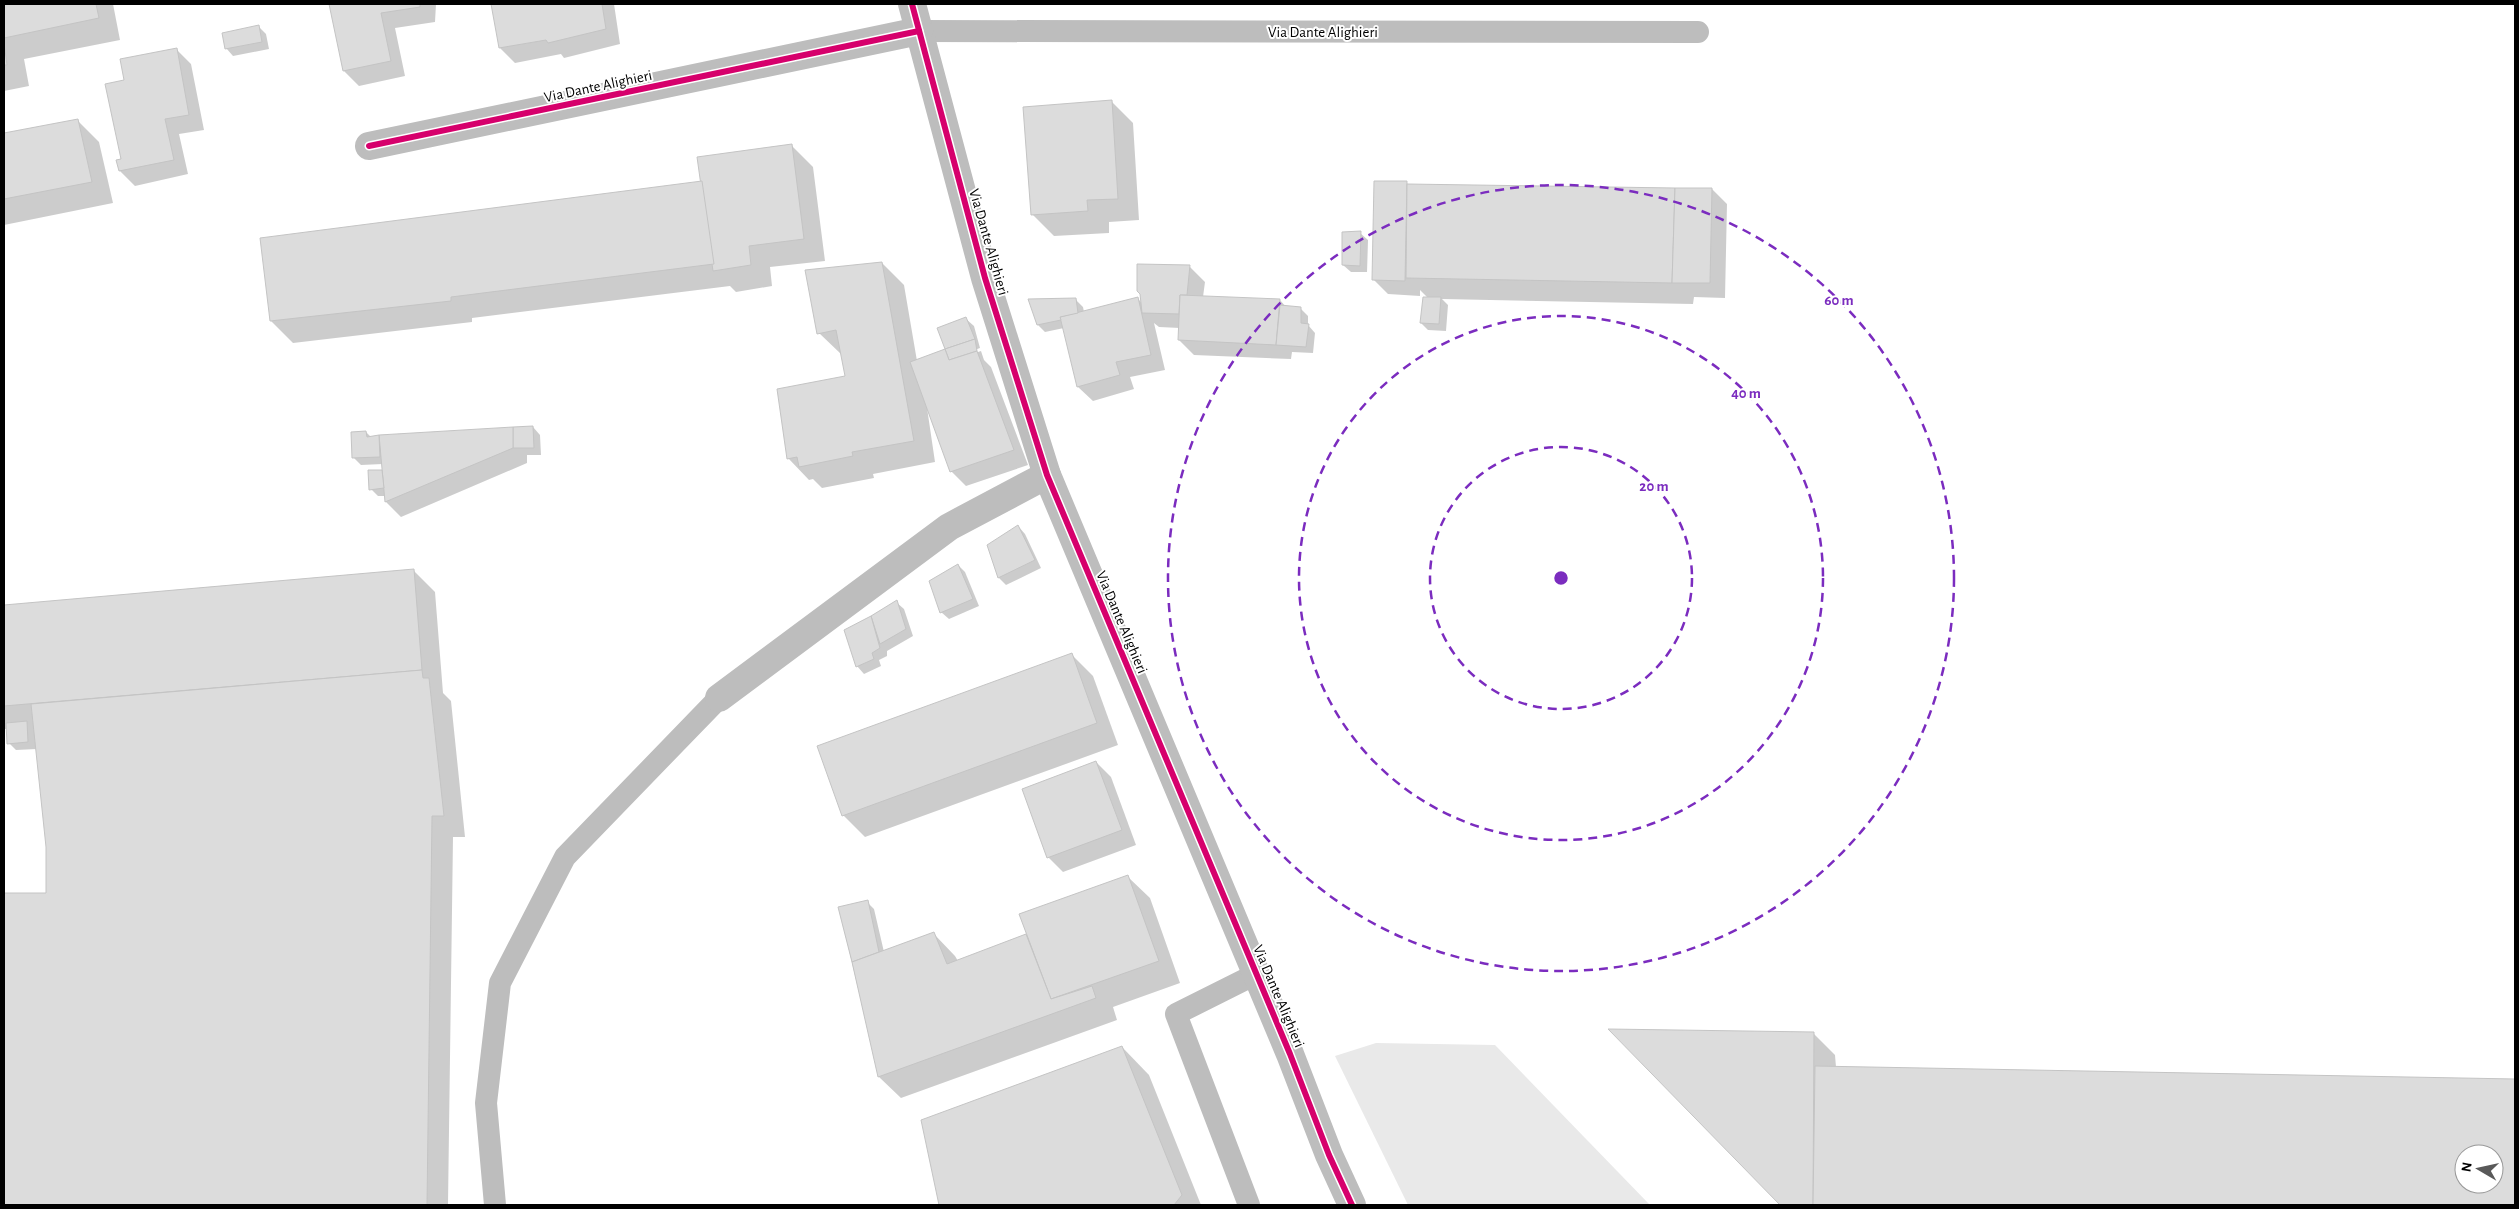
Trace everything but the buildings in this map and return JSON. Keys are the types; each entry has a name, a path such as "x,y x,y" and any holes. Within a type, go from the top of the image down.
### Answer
{"street":[{"name":"Via Dante Alighieri","path":"912,4 984,278 1047,475 1256,974 1329,1155 1352,1205"},
{"name":"Via Dante Alighieri","path":"369,146 919,31"},
{"path":"719,698 950,527 1047,475"}],"lane":[{"name":"Via Dante Alighieri","path":"919,31 1698,32"},
{"path":"494,1205 486,1103 500,983 564,856 719,698"},
{"path":"1250,1205 1176,1014 1256,974"}],"shaded area":[{"path":"1376,1043 1495,1045 1650,1205 1408,1205 1335,1056"}],"cycle path":[{"path":"912,4 985,278 1047,475 1290,1054 1329,1155 1352,1205"},
{"path":"369,146 919,31"}]}
